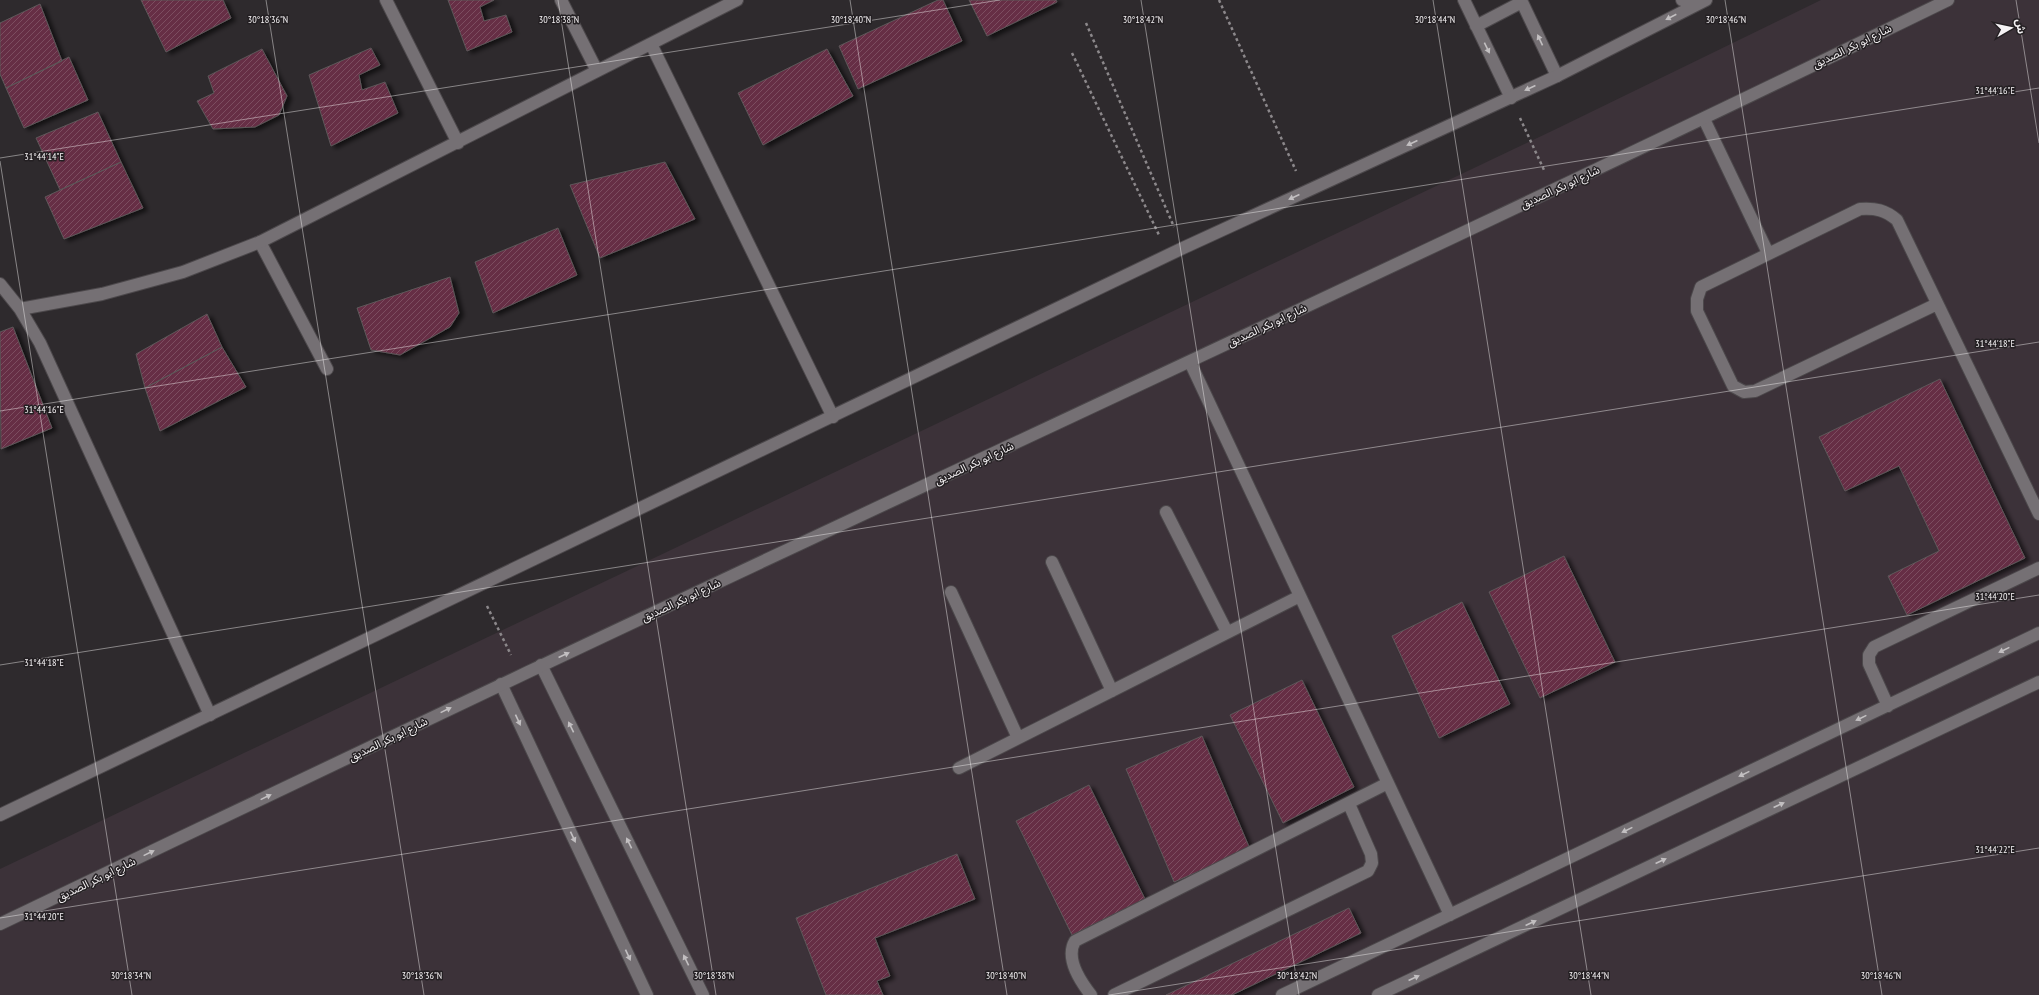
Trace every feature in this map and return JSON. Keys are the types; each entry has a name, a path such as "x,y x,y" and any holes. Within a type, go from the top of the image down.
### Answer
{"main road":[{"path":"386,0 458,143"},
{"path":"561,0 597,71"},
{"path":"20,309 102,294 168,276 260,242 458,143 737,0"},
{"path":"1464,0 1511,98"},
{"path":"1682,0 1703,1"},
{"name":"شارع ابو بكر الصديق","path":"0,924 541,665 1190,362 1704,119 1948,0"},
{"path":"1476,26 1521,1 1557,76"},
{"path":"0,815 1183,248 1511,98 1703,1"},
{"path":"651,44 833,417"},
{"path":"1704,119 1768,253"},
{"path":"1937,304 1755,391 1744,392 1734,386 1697,311 1697,299 1701,287 1860,209 1874,208 1887,212 1897,220 2039,514"},
{"path":"260,242 327,369"},
{"path":"0,284 20,309 40,343 210,715"},
{"path":"1190,362 1450,915"},
{"path":"1166,512 1227,632"},
{"path":"1052,562 1112,691"},
{"path":"1888,706 1869,664 1868,655 1874,647 2039,568"},
{"path":"951,592 1018,738"},
{"path":"959,768 1300,596"},
{"path":"1282,995 2039,633"},
{"path":"541,665 703,995"},
{"path":"1378,995 2039,682"},
{"path":"501,684 647,995"},
{"path":"1091,995 1072,962 1072,948 1075,941 1388,783"},
{"path":"1114,995 1368,871 1372,863 1371,854 1349,804"}],"path":[{"path":"1219,0 1306,191"},
{"path":"1086,23 1183,248"},
{"path":"1072,53 1169,255"},
{"path":"1511,98 1553,190"},
{"path":"478,587 521,675"}],"shaded area":[{"path":"1821,0 2039,0 2039,995 0,995 0,869 1554,130"}],"building":[{"path":"141,0 223,0 231,18 166,52"},
{"path":"448,0 494,0 480,7 484,21 506,15 512,32 467,51"},
{"path":"938,0 943,0 962,41 858,89 839,46"},
{"path":"969,0 1056,0 1057,2 987,36"},
{"path":"40,4 62,61 6,88 0,74 0,23"},
{"path":"371,48 380,65 359,75 362,90 385,82 398,113 331,146 309,75"},
{"path":"262,49 287,96 279,115 255,127 213,129 197,101 214,93 208,76"},
{"path":"827,49 853,96 763,145 738,93"},
{"path":"69,57 88,100 24,128 6,88"},
{"path":"98,112 121,162 60,190 36,138"},
{"path":"121,162 143,208 64,239 45,197"},
{"path":"665,162 695,219 600,258 570,185"},
{"path":"558,228 577,275 493,313 475,262"},
{"path":"450,277 459,313 450,327 400,355 371,350 357,308"},
{"path":"207,314 222,347 145,388 136,354"},
{"path":"13,327 52,428 1,449 0,332"},
{"path":"222,347 246,387 160,431 145,388"},
{"path":"1940,379 2025,558 1907,615 1888,576 1939,551 1899,466 1845,491 1819,437"},
{"path":"1564,556 1615,662 1540,698 1489,592"},
{"path":"1462,602 1510,704 1439,738 1392,636"},
{"path":"1302,680 1354,787 1283,823 1230,715"},
{"path":"1202,736 1250,849 1174,882 1126,769"},
{"path":"1089,785 1145,899 1072,935 1016,821"},
{"path":"957,854 975,899 875,938 890,976 877,981 883,995 826,995 796,918"},
{"path":"1349,908 1361,933 1232,995 1166,995"}]}
